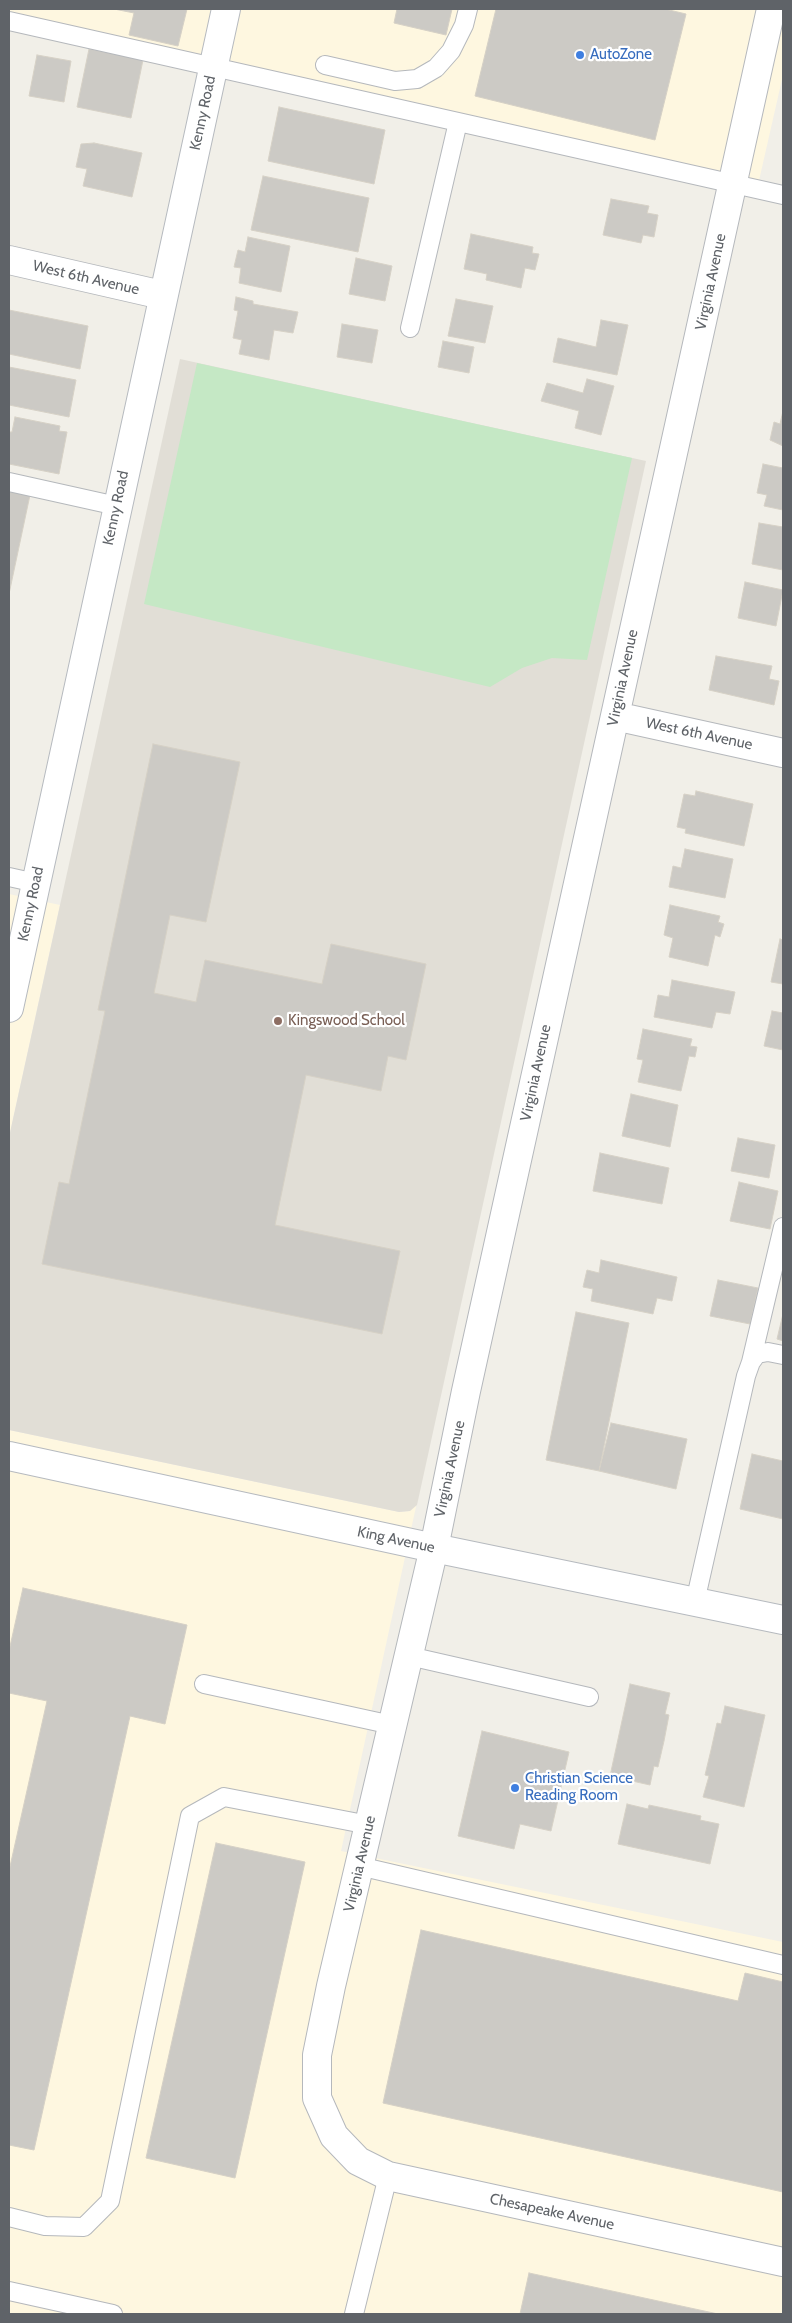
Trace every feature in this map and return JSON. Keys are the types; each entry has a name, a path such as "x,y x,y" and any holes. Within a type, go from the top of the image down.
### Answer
{"street":[{"name":"Kenny Road","path":"9,1008 162,295 226,9"},
{"name":"Virginia Avenue","path":"334,2136 317,2098 317,2055 359,1866 434,1548 466,1391 771,9"},
{"name":"West 6th Avenue","path":"9,260 162,295"},
{"name":"West 6th Avenue","path":"615,716 783,753"},
{"name":"King Avenue","path":"9,1456 434,1548 783,1620"},
{"name":"Chesapeake Avenue","path":"334,2136 358,2160 388,2176 783,2262"}],"lane":[{"path":"325,65 395,81 417,79 436,68 451,51 464,25 468,9"},
{"path":"9,21 783,195"},
{"path":"410,328 458,122"},
{"path":"9,482 117,506"},
{"path":"9,877 36,883"},
{"path":"695,1602 746,1376 783,1227"},
{"path":"751,1362 757,1354 768,1352 783,1355"},
{"path":"409,1656 589,1696"},
{"path":"204,1684 392,1726"},
{"path":"9,2217 45,2226 84,2226 110,2201 190,1816 224,1797 369,1825"},
{"path":"359,1866 783,1965"},
{"path":"354,2314 388,2176"},
{"path":"9,2291 113,2314"}],"shaded area":[{"path":"9,9 783,9 783,75 758,185 9,18"},
{"name":"Kingswood School","path":"180,359 646,461 417,1505 410,1511 399,1512 9,1430 9,1137"},
{"path":"9,894 60,905 9,1137"},
{"path":"9,1430 399,1512 410,1511 416,1505 419,1493 341,1851 783,1942 783,2314 9,2314"}],"green space":[{"path":"197,363 632,458 587,660 552,658 522,668 490,687 144,604"}],"building":[{"path":"114,9 187,9 178,46 129,35 134,13"},
{"path":"397,9 452,9 446,35 394,23"},
{"name":"AutoZone","path":"496,9 665,9 686,14 655,140 475,96"},
{"path":"89,49 143,60 131,118 77,107"},
{"path":"37,55 71,61 64,102 29,96"},
{"path":"279,107 385,130 374,184 268,161"},
{"path":"94,143 142,153 132,197 83,186 87,169 76,167 81,144"},
{"path":"263,176 369,198 358,252 251,230"},
{"path":"611,199 649,206 647,213 658,215 654,237 643,235 641,243 603,235"},
{"path":"471,234 533,247 532,253 539,254 535,270 525,268 521,288 486,280 487,274 464,269"},
{"path":"248,237 290,246 281,292 239,283 241,268 234,267 238,250 245,252"},
{"path":"356,258 392,266 385,301 349,294"},
{"path":"236,297 253,301 253,304 298,312 293,333 274,330 269,360 239,354 242,340 233,338 238,311 234,310"},
{"path":"456,299 493,306 485,343 448,336"},
{"path":"9,310 88,326 80,369 9,354"},
{"path":"601,320 628,325 617,375 553,362 558,338 596,347"},
{"path":"342,324 378,330 372,363 337,357"},
{"path":"443,341 474,347 469,373 438,367"},
{"path":"9,367 76,380 69,417 9,405"},
{"path":"587,379 614,386 601,435 575,428 579,411 541,401 547,383 583,393"},
{"path":"783,411 783,446 770,440 774,422 780,424"},
{"path":"15,417 60,426 59,431 67,432 59,474 9,464 9,432 12,432"},
{"path":"763,464 783,468 783,510 764,506 767,495 757,493"},
{"path":"9,491 30,495 9,594"},
{"path":"759,523 783,527 783,570 752,564"},
{"path":"745,582 783,590 776,626 738,618"},
{"path":"716,656 772,666 769,679 779,681 774,705 709,690"},
{"path":"153,744 240,762 206,922 170,915 154,993 196,1002 205,960 322,984 331,944 426,964 406,1060 388,1056 381,1091 306,1075 275,1225 400,1251 382,1334 42,1264 59,1182 69,1184 105,1011 98,1010"},
{"path":"696,791 753,804 744,846 685,833 686,829 677,827 684,794 695,796"},
{"path":"685,849 733,859 725,898 669,887 673,866 681,868"},
{"path":"670,905 720,916 718,922 724,924 720,937 715,935 708,966 669,957 673,938 664,935"},
{"path":"780,939 783,940 783,984 771,982"},
{"path":"672,980 735,992 730,1014 716,1012 712,1028 654,1017 658,995 669,997"},
{"path":"772,1011 783,1013 783,1050 764,1046"},
{"path":"643,1029 692,1039 690,1046 697,1047 695,1057 689,1056 681,1091 638,1082 643,1060 637,1059"},
{"path":"631,1094 678,1105 670,1147 622,1136"},
{"path":"738,1138 775,1145 769,1178 731,1171"},
{"path":"600,1153 669,1168 662,1204 593,1191"},
{"path":"739,1182 778,1191 770,1229 730,1221"},
{"path":"601,1260 677,1277 672,1301 657,1298 653,1314 591,1301 593,1289 583,1287 587,1270 599,1273"},
{"path":"718,1280 758,1288 750,1324 710,1316"},
{"path":"576,1312 629,1323 599,1471 546,1460"},
{"path":"783,1314 783,1341 777,1339"},
{"path":"611,1423 687,1439 676,1489 599,1471"},
{"path":"752,1454 783,1461 783,1519 740,1509"},
{"path":"23,1588 187,1625 165,1724 130,1716 34,2150 9,2145 9,1871 47,1701 9,1693 9,1651"},
{"path":"630,1684 670,1693 665,1714 669,1715 664,1741 658,1767 654,1766 650,1785 610,1776"},
{"path":"725,1706 765,1715 744,1807 703,1797 709,1776 705,1775 717,1723 721,1724"},
{"name":"Christian Science Reading Room","path":"482,1731 569,1752 551,1831 520,1824 514,1849 458,1836"},
{"path":"627,1804 648,1809 649,1805 701,1816 700,1820 719,1824 710,1864 618,1844"},
{"path":"216,1843 305,1862 235,2178 146,2158"},
{"path":"421,1930 738,2001 745,1973 783,1982 783,2192 383,2103"},
{"path":"529,2273 718,2314 520,2314"}],"place":[{"name":"AutoZone","path":"580,55"},
{"name":"Kingswood School","path":"278,1021"},
{"name":"Christian Science Reading Room","path":"515,1788"}]}
